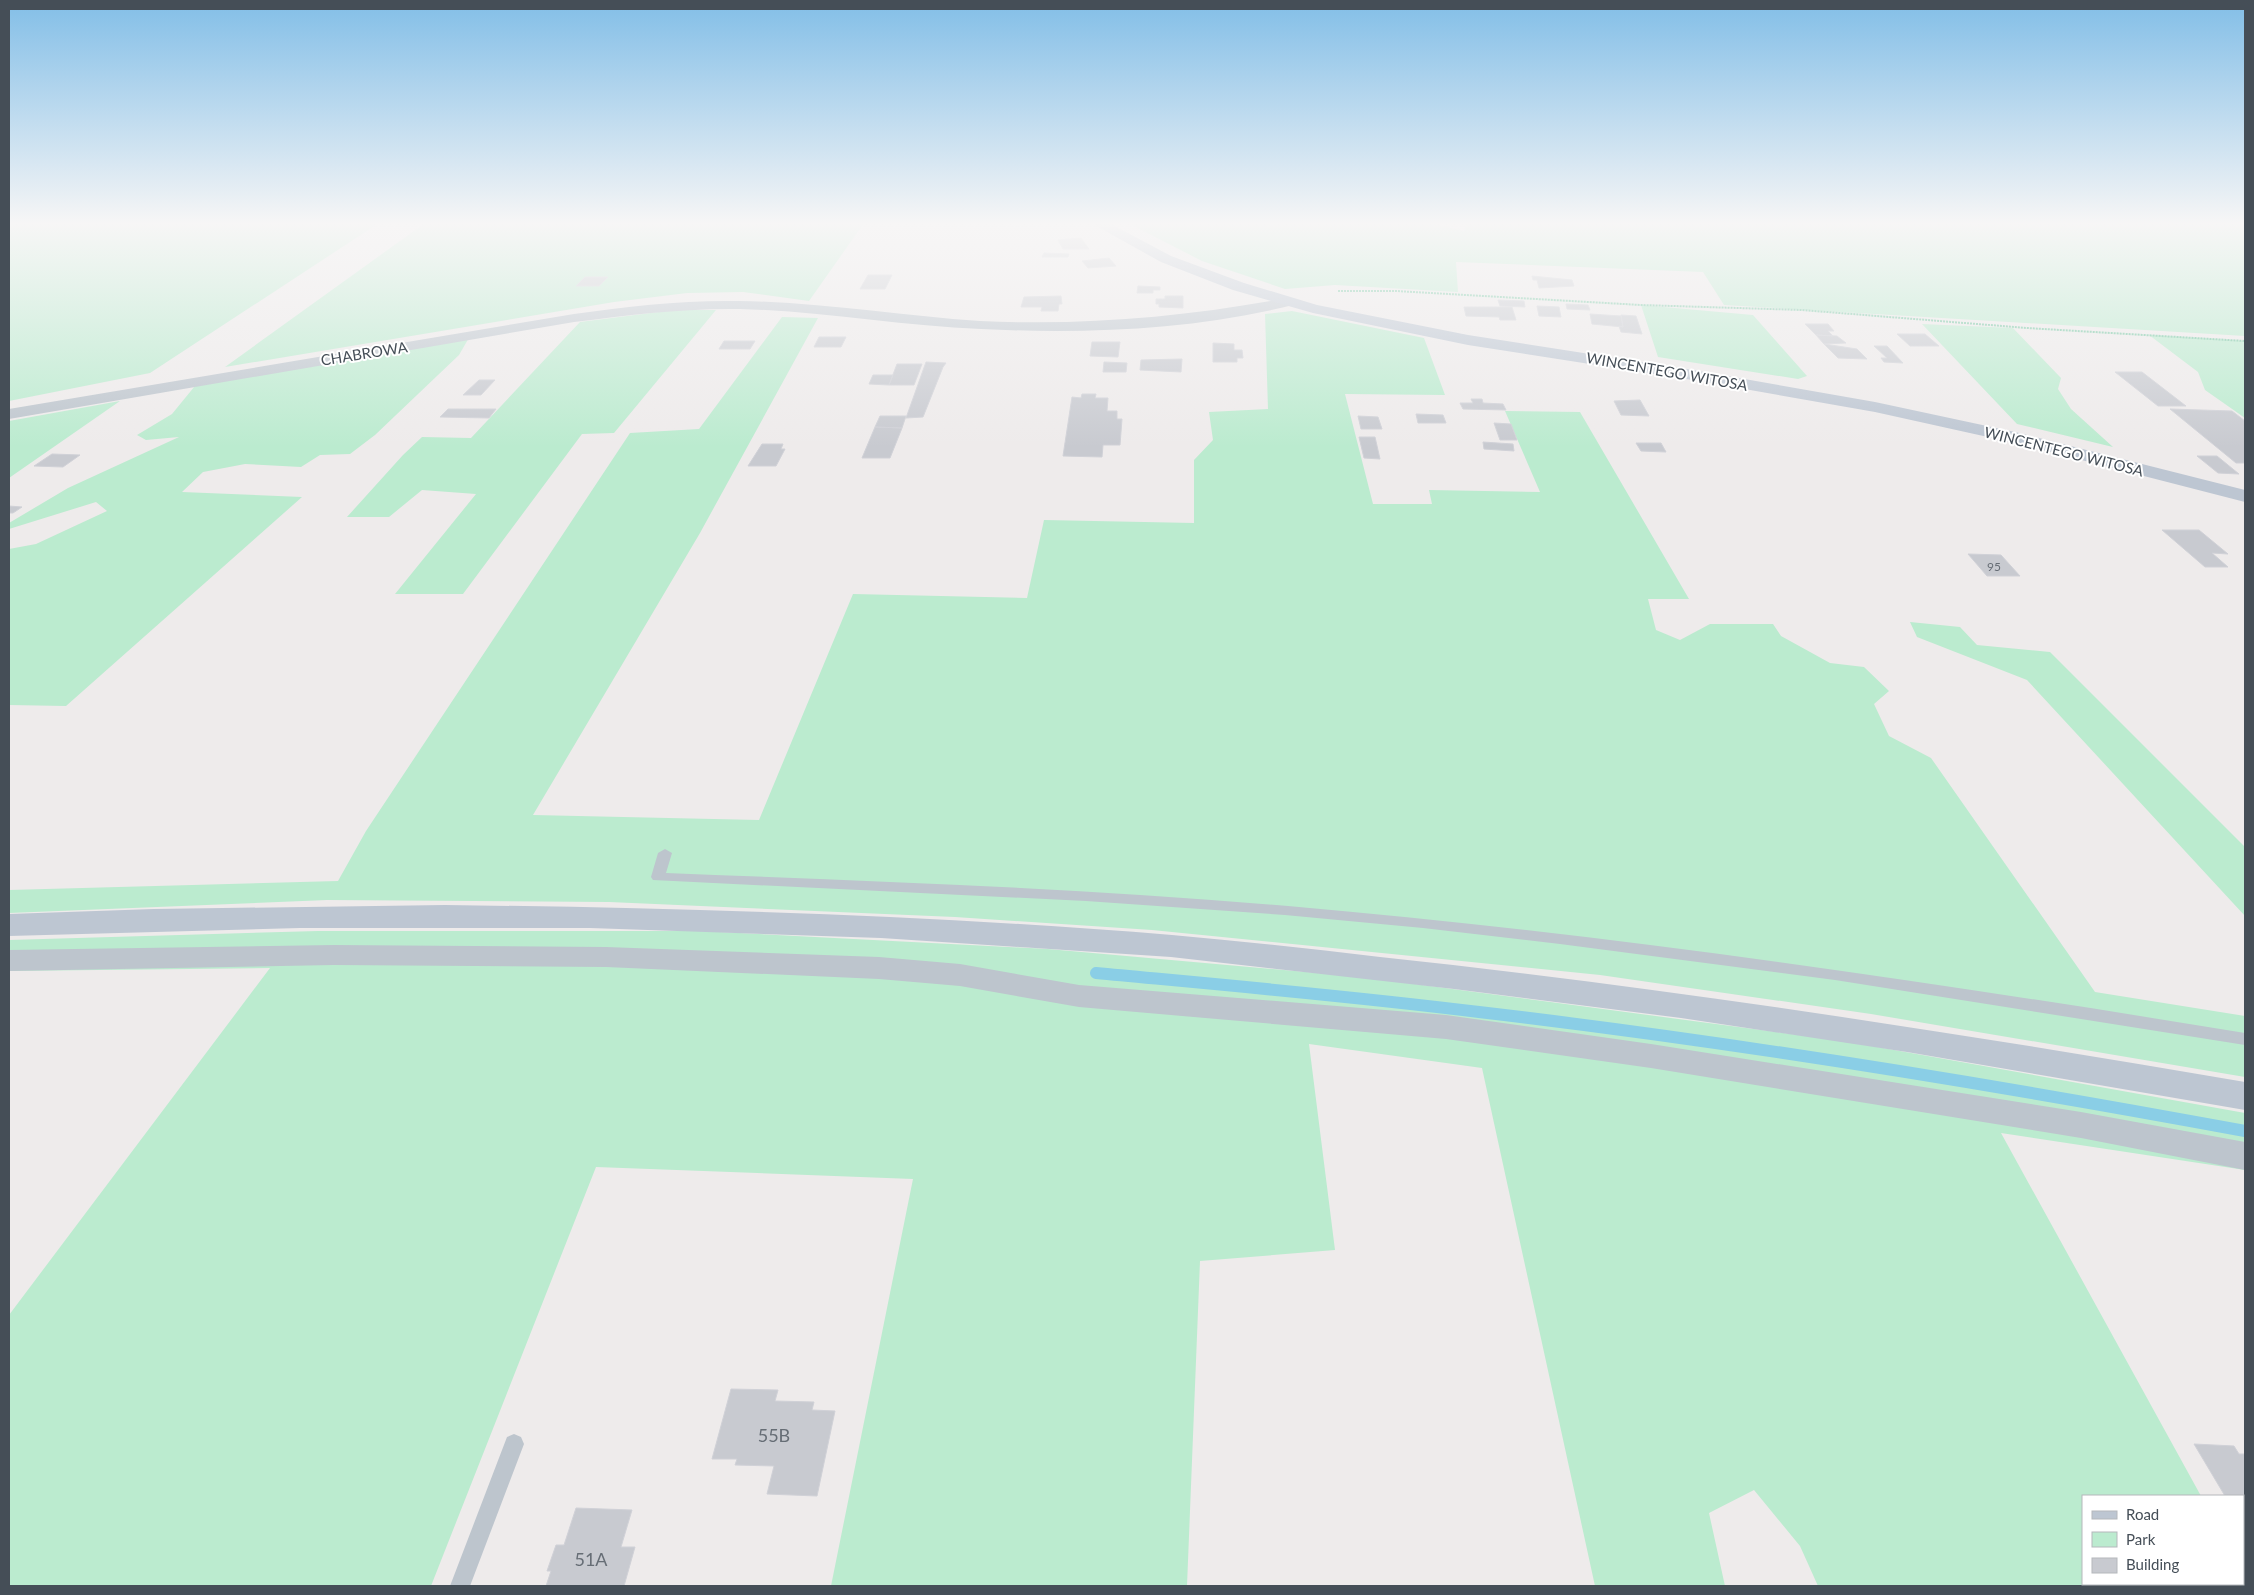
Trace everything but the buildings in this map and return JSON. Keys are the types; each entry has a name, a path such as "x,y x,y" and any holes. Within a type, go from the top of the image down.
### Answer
{"main road":[{"name":"WINCENTEGO WITOSA","path":"1274,297 1364,320 1457,337 1627,363 1875,407 2019,439 2245,496"},
{"path":"9,925 257,917 567,916 777,922 962,931 1157,945 1402,970 1661,1001 2004,1053 2245,1096"}],"street":[{"name":"CHABROWA","path":"9,414 556,321 657,307 740,305 980,325 1057,327 1142,324 1213,316 1288,302"},
{"path":"9,961 334,955 606,957 897,970 960,975 1079,996 1437,1026 1603,1049 2080,1125 2245,1156"}],"lane":[{"path":"665,854 658,876 1147,900 1398,921 1715,958 2245,1039"},
{"path":"460,1586 514,1444"}],"path":[{"path":"1509,297 1641,305 1802,310 2027,328 2245,341"}],"green space":[{"path":"9,297 265,297 150,373 9,401"},
{"path":"322,297 651,297 614,302 225,367"},
{"path":"783,297 812,297 809,301"},
{"path":"1719,297 2245,297 2245,336 1724,305"},
{"path":"1641,305 1753,315 1807,376 1798,379 1658,357"},
{"path":"674,310 716,310 614,433 582,434 463,594 395,594 476,494 422,490 389,517 347,517 403,455 422,437 471,438 580,322"},
{"path":"1292,311 1424,338 1445,395 1345,394 1373,504 1432,504 1429,490 1540,492 1505,411 1580,412 1689,599 1648,599 1656,630 1680,640 1710,624 1773,624 1781,636 1830,663 1864,667 1889,691 1874,704 1889,736 1931,758 2095,992 2245,1016 2245,1077 1871,1014 1600,975 1152,930 955,917 609,902 327,900 9,913 9,890 338,881 366,831 630,433 699,429 782,317 818,318 700,533 533,815 759,820 853,594 1027,598 1044,520 1194,523 1194,460 1213,440 1209,412 1268,409 1265,314"},
{"path":"1922,324 2013,328 2061,378 2058,389 2071,409 2113,447 2017,424"},
{"path":"2149,335 2245,341 2245,418 2205,390 2198,372"},
{"path":"470,336 459,355 375,435 350,454 320,455 301,467 245,464 203,472 182,492 302,497 66,706 9,705 9,549 36,544 107,511 96,502 9,529 9,523 68,488 179,437 146,440 137,435 172,414 199,381"},
{"path":"120,401 9,478 9,421"},
{"path":"1910,622 1960,627 1977,645 2050,652 2245,847 2245,916 2027,680 1917,637"},
{"path":"318,931 700,931 1048,949 1362,977 1844,1041 2245,1113 2245,1170 2001,1133 2200,1495 2082,1495 2082,1585 2244,1585 2244,1578 2245,1586 1818,1586 1800,1546 1754,1490 1709,1513 1725,1586 1595,1586 1482,1068 1309,1044 1335,1250 1200,1261 1187,1586 831,1586 913,1179 596,1167 431,1586 9,1586 9,1315 270,968 9,971 9,940"}],"waterway":[{"path":"1096,973 1383,1001 1767,1050 2054,1097 2245,1131"}]}
